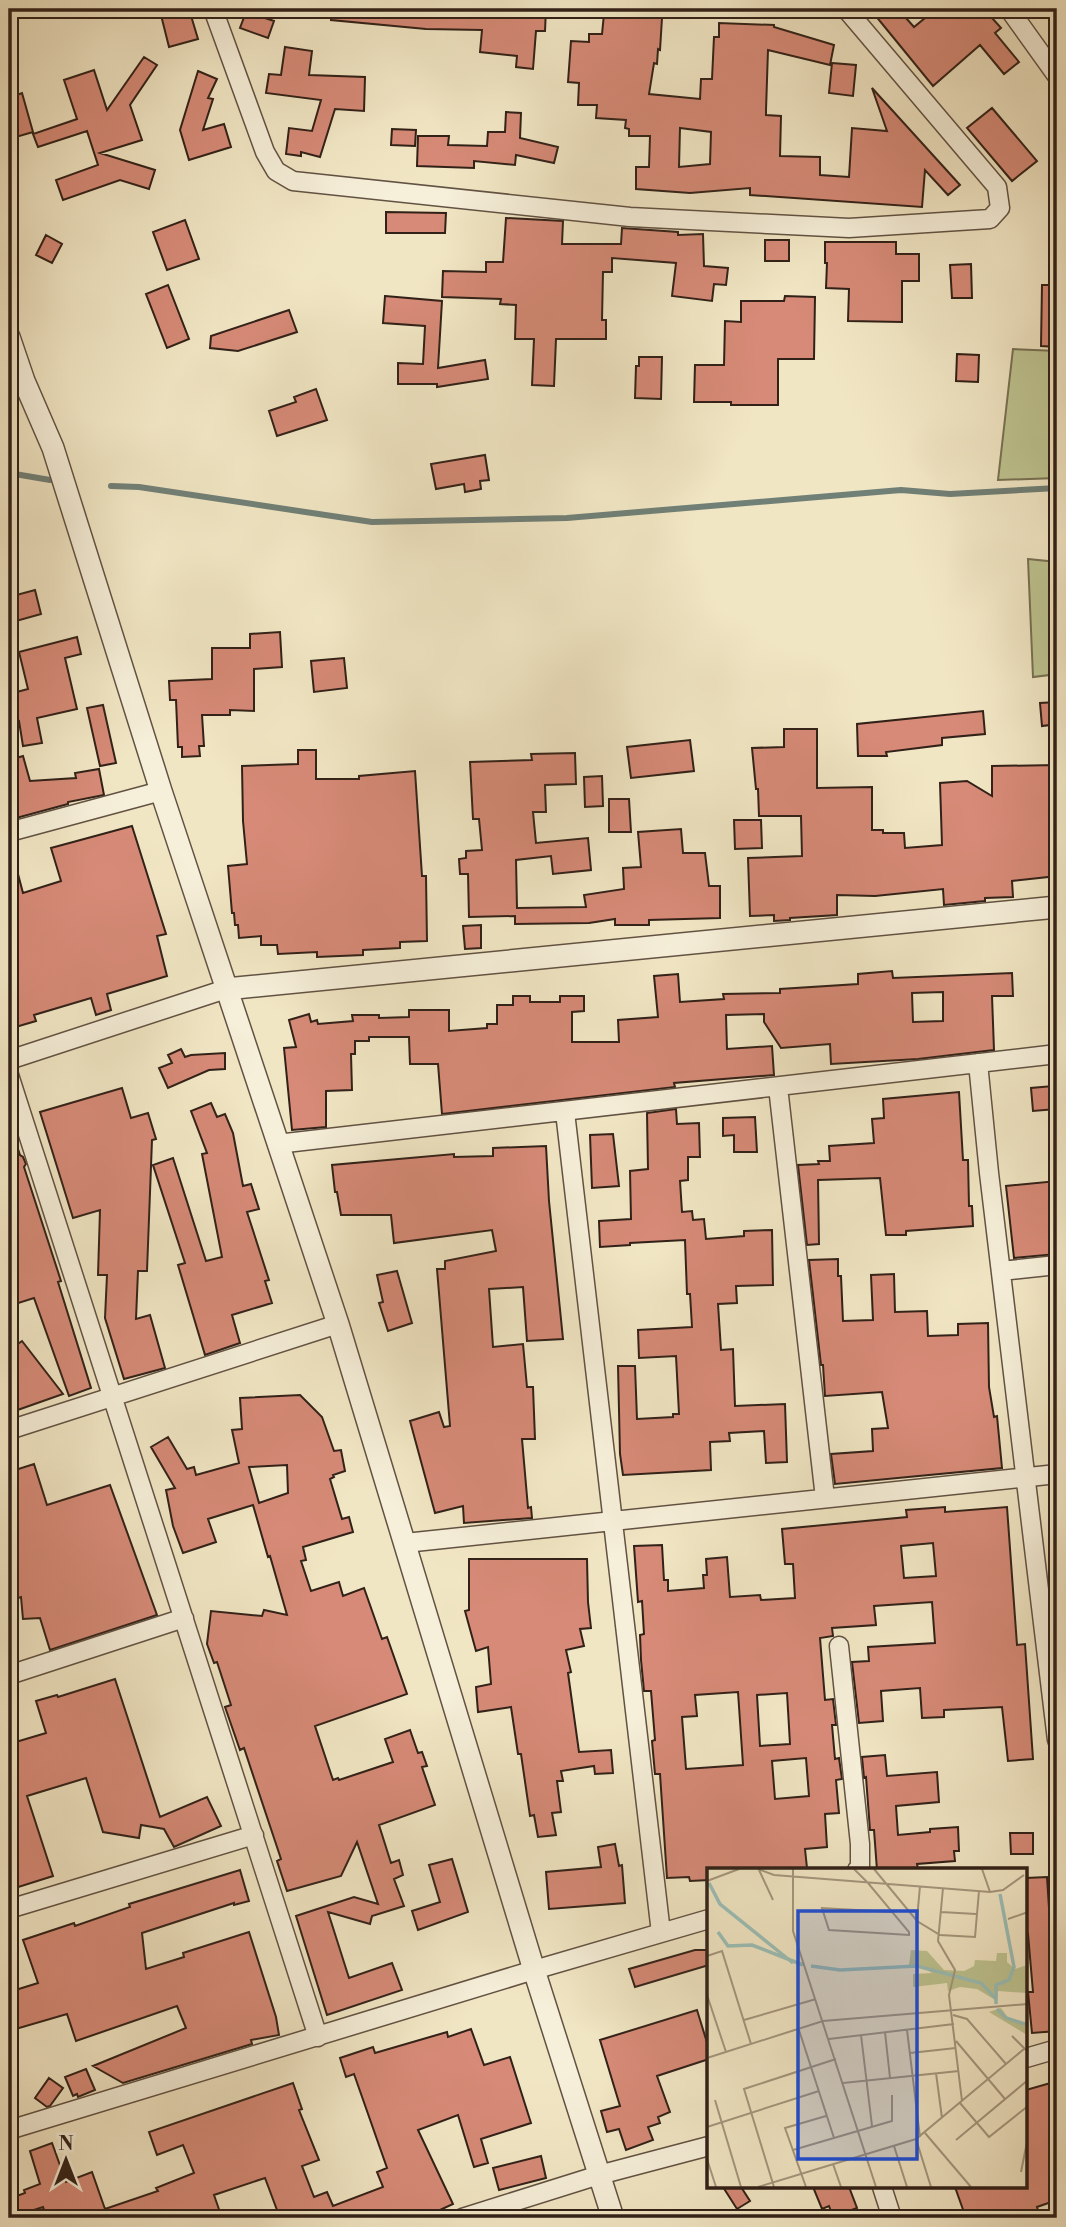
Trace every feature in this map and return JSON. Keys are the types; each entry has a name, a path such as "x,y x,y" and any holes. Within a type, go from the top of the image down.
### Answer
{"street":[{"path":"213,9 265,152 276,171 293,181 630,217 684,220 849,228 990,219 1000,208 997,187 846,9"},
{"path":"1009,9 1057,75"},
{"path":"9,337 52,448 160,790 338,1324 534,1969 613,2218"},
{"path":"9,832 160,790"},
{"path":"9,1060 226,989 1057,907"},
{"path":"277,1144 1057,1054"},
{"path":"978,1063 1057,1741"},
{"path":"9,1074 318,2037"},
{"path":"778,1087 825,1498"},
{"path":"565,1112 661,1933"},
{"path":"1001,1272 1057,1265"},
{"path":"9,1430 338,1324"},
{"path":"405,1543 1057,1474"},
{"path":"9,1675 184,1618"},
{"path":"839,1646 860,1844 860,1868"},
{"path":"9,1909 254,1835"},
{"path":"9,2130 534,1969 707,1920"},
{"path":"1028,2057 1057,2049"},
{"path":"462,2218 599,2175 707,2147"},
{"path":"882,2188 892,2218"}],"green space":[{"path":"1013,349 1057,351 1057,478 998,480"},
{"path":"1028,559 1057,562 1057,674 1033,677"}],"building":[{"path":"165,9 189,9 198,39 169,47 161,15 166,13"},
{"path":"331,9 546,9 545,31 536,31 533,69 516,67 517,56 480,52 482,30 426,29 331,20"},
{"path":"870,9 898,9 914,27 936,9 984,9 1001,28 995,33 1019,62 1004,74 980,45 933,86"},
{"path":"246,12 274,21 268,38 240,28"},
{"path":"604,14 662,18 660,50 658,49 657,64 654,63 649,94 700,99 701,79 712,79 714,37 719,37 719,23 774,25 834,45 830,65 768,50 766,115 781,116 780,156 820,157 820,175 849,177 852,128 887,131 872,88 960,185 948,195 925,170 922,207 750,195 750,188 690,193 636,189 636,167 649,167 650,136 629,136 629,129 625,128 626,120 596,118 597,105 578,105 579,83 568,82 571,41 589,42 589,34 602,34","holes":["680,128 711,132 710,164 679,167"]},
{"path":"285,47 312,51 309,75 365,77 364,111 335,109 320,157 301,152 301,156 286,154 289,128 312,131 321,100 266,93 269,74 281,75"},
{"path":"144,57 157,65 130,105 142,140 100,153 155,170 149,189 120,180 63,200 56,180 98,165 87,131 38,147 33,134 77,119 64,80 94,70 107,110"},
{"path":"832,63 856,65 853,96 829,93"},
{"path":"198,71 217,79 208,98 213,99 203,130 224,124 231,147 189,160 180,130"},
{"path":"22,93 33,132 9,139 9,98"},
{"path":"992,108 1037,161 1012,181 967,128"},
{"path":"506,112 521,113 520,138 558,147 554,163 516,155 515,165 474,161 474,168 417,166 418,136 449,136 448,145 487,146 488,132 505,132"},
{"path":"392,129 416,130 415,146 391,145"},
{"path":"386,212 446,213 445,233 386,233"},
{"path":"506,218 563,221 562,244 621,244 622,228 678,232 678,235 703,234 704,266 728,268 726,285 714,284 712,301 672,296 676,263 612,258 612,272 603,272 602,320 606,320 606,339 556,339 554,386 532,385 534,339 515,339 516,305 500,304 501,299 442,297 443,271 486,272 486,262 503,262"},
{"path":"185,220 199,259 167,270 153,232"},
{"path":"46,235 62,244 52,263 36,255"},
{"path":"765,240 789,240 789,261 765,261"},
{"path":"825,242 896,242 896,254 919,254 919,281 902,281 902,322 848,321 849,289 826,288"},
{"path":"971,264 972,298 952,298 950,265"},
{"path":"168,285 189,339 167,348 146,294"},
{"path":"1042,285 1057,285 1057,347 1041,346"},
{"path":"385,296 442,301 438,368 485,360 488,379 437,387 437,384 398,384 398,363 423,364 425,326 383,323"},
{"path":"785,296 815,297 814,359 778,359 778,405 694,402 695,365 724,365 725,321 741,322 741,301 784,301"},
{"path":"289,310 297,332 238,351 210,348 211,336"},
{"path":"957,354 979,355 978,382 956,381"},
{"path":"639,357 662,357 661,399 635,398 636,366 639,366"},
{"path":"316,389 327,420 277,436 269,411 296,402 294,397"},
{"path":"485,455 489,480 480,481 481,489 465,492 464,484 436,489 431,464"},
{"path":"35,590 41,614 9,623 9,597"},
{"path":"280,632 282,667 254,669 254,711 230,710 230,715 202,715 204,746 199,746 200,756 182,757 182,747 178,747 176,700 170,700 169,681 212,679 212,648 250,648 250,634"},
{"path":"77,637 81,654 65,658 77,709 37,718 42,743 23,746 19,721 9,724 9,694 28,689 19,652"},
{"path":"344,658 347,688 314,692 311,661"},
{"path":"1057,702 1057,724 1042,726 1040,703"},
{"path":"103,705 116,763 100,766 87,708"},
{"path":"983,711 985,734 942,738 942,745 886,752 887,756 858,756 857,724"},
{"path":"784,729 817,729 817,788 872,787 872,830 904,833 905,848 942,845 940,783 967,781 992,796 992,766 1057,765 1057,812 1049,813 1053,849 1057,848 1057,876 1012,881 1013,897 985,898 985,901 944,905 943,889 875,896 837,895 837,915 774,921 774,915 750,916 748,858 802,856 801,816 759,816 752,748 784,747"},
{"path":"690,740 694,771 631,778 627,747"},
{"path":"298,750 316,750 316,779 359,779 359,776 415,771 422,876 426,876 427,941 400,942 400,948 363,950 363,955 317,957 317,952 278,954 277,945 261,945 261,936 239,938 238,925 235,925 232,913 228,866 247,864 242,766 298,764"},
{"path":"575,753 576,784 545,785 546,812 533,812 536,843 588,838 591,870 553,874 551,856 516,860 517,908 586,907 584,895 624,889 623,868 641,867 638,832 681,829 683,853 705,853 709,886 720,886 720,918 649,920 649,925 615,925 615,919 589,923 515,924 515,916 469,917 468,874 460,874 459,859 466,858 466,851 482,850 479,819 473,819 470,762 532,760 531,754"},
{"path":"23,756 30,781 76,778 75,773 99,769 104,795 68,802 9,820 9,760"},
{"path":"602,776 603,806 585,807 584,777"},
{"path":"609,799 629,799 631,832 609,832"},
{"path":"734,820 761,820 762,848 735,849"},
{"path":"132,826 166,934 157,936 167,976 107,994 111,1010 96,1015 91,998 34,1015 36,1021 9,1029 9,944 12,943 9,929 9,860 14,859 23,893 61,881 51,848"},
{"path":"481,925 481,948 465,949 463,926"},
{"path":"892,971 893,978 1012,973 1013,996 992,996 994,1050 918,1059 831,1064 830,1044 781,1048 764,1022 764,1014 726,1015 727,1049 772,1046 774,1075 674,1083 675,1087 442,1114 438,1064 410,1064 409,1037 369,1037 369,1041 355,1041 355,1054 351,1054 352,1090 326,1091 326,1127 292,1130 284,1048 296,1047 289,1020 309,1014 311,1022 317,1020 318,1024 353,1021 352,1015 409,1017 409,1010 449,1010 449,1031 487,1028 487,1024 497,1024 497,1005 513,1005 513,996 530,996 530,1002 560,1002 560,996 584,996 584,1011 572,1012 572,1042 619,1042 618,1020 658,1017 654,976 678,974 680,1002 724,999 723,994 780,993 780,989 858,984 858,974","holes":["943,992 943,1021 913,1022 912,993"]},
{"path":"181,1049 185,1057 225,1053 225,1069 209,1070 168,1088 159,1068 172,1063 168,1055"},
{"path":"1053,1086 1056,1109 1033,1111 1031,1088"},
{"path":"122,1088 131,1118 148,1113 156,1139 152,1140 147,1271 138,1271 136,1319 150,1315 165,1368 124,1379 105,1318 107,1275 98,1275 100,1210 73,1218 40,1112"},
{"path":"959,1092 963,1160 968,1160 969,1206 972,1206 973,1226 886,1235 880,1178 818,1180 819,1244 807,1245 798,1165 830,1161 829,1146 874,1143 872,1119 884,1118 883,1099"},
{"path":"211,1103 217,1117 225,1114 233,1133 243,1186 251,1184 259,1209 247,1212 269,1280 265,1281 272,1303 232,1315 240,1343 205,1355 178,1265 185,1263 153,1165 173,1158 206,1261 222,1257 202,1154 207,1153 191,1111"},
{"path":"676,1109 677,1124 699,1123 700,1157 688,1157 688,1180 680,1181 682,1212 692,1211 693,1220 704,1219 706,1239 744,1236 744,1231 772,1230 773,1285 736,1286 737,1303 718,1304 721,1350 733,1349 735,1406 785,1404 787,1462 766,1463 764,1431 729,1433 730,1441 710,1442 711,1470 623,1475 618,1366 635,1366 637,1419 673,1417 673,1414 679,1414 676,1356 639,1358 638,1330 692,1327 690,1294 687,1294 685,1240 600,1247 599,1221 631,1219 630,1171 648,1169 647,1113"},
{"path":"755,1117 757,1152 734,1152 734,1135 723,1136 723,1118"},
{"path":"9,1131 12,1131 26,1164 24,1167 61,1281 58,1282 91,1388 69,1396 34,1298 9,1306"},
{"path":"613,1134 619,1186 592,1188 590,1135"},
{"path":"546,1146 563,1339 527,1341 523,1287 489,1289 493,1347 523,1344 527,1387 533,1387 535,1439 522,1439 528,1508 531,1507 532,1518 464,1523 463,1506 435,1513 410,1421 439,1412 444,1427 450,1426 437,1269 445,1269 445,1261 496,1251 492,1230 394,1243 391,1215 341,1215 332,1165 454,1154 454,1157 493,1156 493,1148"},
{"path":"1057,1181 1057,1254 1014,1258 1006,1186"},
{"path":"838,1259 843,1321 873,1320 871,1275 894,1274 895,1312 927,1311 928,1336 958,1335 958,1324 988,1323 989,1387 994,1417 997,1416 1002,1468 835,1484 831,1454 873,1451 872,1429 888,1428 882,1392 825,1396 809,1260"},
{"path":"397,1271 412,1323 388,1331 379,1303 383,1302 377,1275"},
{"path":"22,1341 63,1394 9,1413 9,1350"},
{"path":"300,1395 322,1417 334,1451 341,1450 345,1471 333,1475 330,1479 342,1519 349,1517 353,1532 303,1547 306,1560 301,1561 311,1591 339,1582 343,1596 364,1588 382,1639 387,1637 407,1694 315,1726 333,1780 393,1762 385,1739 410,1730 418,1753 422,1752 427,1766 422,1767 435,1805 379,1825 391,1863 399,1860 403,1875 394,1879 404,1906 372,1916 370,1924 328,1912 349,1978 392,1963 402,1990 327,2015 296,1916 354,1897 378,1904 357,1842 341,1876 287,1891 277,1861 281,1859 244,1748 240,1750 225,1707 231,1705 217,1662 214,1663 207,1644 211,1611 262,1616 264,1610 287,1615 270,1556 268,1557 253,1505 208,1519 216,1542 183,1553 173,1526 166,1490 175,1488 151,1447 168,1437 187,1469 194,1467 196,1475 239,1463 232,1430 242,1429 240,1398","holes":["287,1465 288,1493 259,1503 249,1467"]},
{"path":"34,1464 47,1505 110,1485 157,1615 50,1650 40,1618 23,1619 21,1597 9,1601 9,1472"},
{"path":"945,1507 945,1512 1007,1507 1017,1645 1025,1644 1033,1759 1008,1761 1002,1707 944,1710 944,1717 922,1718 920,1688 881,1691 883,1721 859,1723 852,1662 869,1661 868,1647 935,1643 932,1602 874,1606 876,1625 832,1628 833,1636 820,1638 825,1700 833,1699 836,1725 832,1725 835,1759 839,1758 842,1779 836,1780 839,1813 825,1814 827,1847 805,1849 807,1868 707,1868 707,1880 690,1881 689,1877 667,1878 660,1774 655,1774 652,1741 655,1740 651,1691 644,1691 640,1635 644,1634 642,1601 638,1602 634,1546 662,1545 664,1580 668,1580 668,1591 704,1588 706,1559 727,1557 730,1597 760,1595 761,1600 795,1598 793,1564 785,1564 782,1529 907,1517 906,1510","holes":["933,1543 936,1576 904,1578 901,1546","738,1692 743,1765 686,1769 682,1717 697,1716 695,1695","787,1693 790,1744 760,1746 757,1695","806,1758 809,1796 775,1799 772,1761"]},
{"path":"469,1559 587,1559 591,1628 580,1629 584,1646 566,1650 571,1672 568,1673 579,1752 611,1750 613,1773 595,1774 594,1766 561,1771 563,1781 557,1781 561,1812 552,1813 556,1835 538,1837 534,1815 530,1816 511,1707 478,1712 476,1687 491,1684 488,1647 476,1651 465,1611 469,1610"},
{"path":"115,1679 160,1817 207,1797 221,1826 174,1847 164,1829 141,1825 139,1838 103,1832 86,1778 27,1796 53,1876 9,1890 9,1870 15,1868 9,1848 9,1744 46,1733 36,1701"},
{"path":"885,1755 887,1776 937,1772 939,1802 896,1806 898,1835 958,1827 959,1851 954,1851 955,1861 917,1864 918,1868 877,1868 874,1830 870,1830 862,1757"},
{"path":"1010,1833 1033,1833 1033,1854 1011,1854"},
{"path":"615,1844 619,1866 622,1865 625,1903 549,1909 546,1872 601,1867 598,1847"},
{"path":"452,1859 468,1912 418,1930 412,1911 440,1902 429,1865"},
{"path":"240,1870 249,1901 234,1903 142,1933 146,1969 184,1957 183,1953 249,1932 276,2017 279,2035 251,2040 252,2044 123,2083 93,2066 186,2028 177,2006 76,2041 67,2014 9,2031 9,1992 38,1983 23,1940 74,1923 75,1926 130,1907 129,1904"},
{"path":"1047,1877 1057,2031 1032,2033 1028,1992 1033,1992 1028,1934 1028,1878"},
{"path":"695,1950 707,1950 707,1966 635,1987 629,1969"},
{"path":"697,2010 707,2042 707,2060 657,2076 670,2112 658,2117 660,2123 648,2127 653,2140 626,2150 619,2129 607,2132 601,2111 620,2106 600,2040"},
{"path":"471,2029 484,2065 510,2057 531,2123 481,2139 488,2163 474,2167 458,2115 418,2130 453,2204 427,2216 280,2218 265,2178 214,2195 222,2218 47,2218 43,2207 9,2218 9,2199 40,2184 30,2151 52,2143 66,2182 92,2172 105,2209 158,2191 156,2188 194,2173 183,2145 157,2155 149,2132 293,2083 302,2109 299,2110 319,2160 302,2166 314,2197 327,2192 333,2206 383,2187 377,2172 387,2168 354,2074 346,2077 340,2058 373,2047 375,2053 447,2032 448,2037"},
{"path":"86,2069 95,2090 78,2097 77,2094 73,2096 65,2077"},
{"path":"49,2078 63,2088 47,2107 35,2098"},
{"path":"1054,2082 1057,2094 1057,2200 1037,2207 1040,2218 966,2218 955,2188 1028,2188 1028,2089"},
{"path":"541,2156 546,2178 499,2190 493,2168"},
{"path":"724,2188 742,2188 750,2201 737,2209"},
{"path":"813,2188 849,2188 857,2208 833,2217 829,2206 822,2209"}],"waterway":[{"path":"9,473 50,480"},
{"path":"111,486 139,487 372,522 567,518 901,490 950,494 1057,488"}]}
